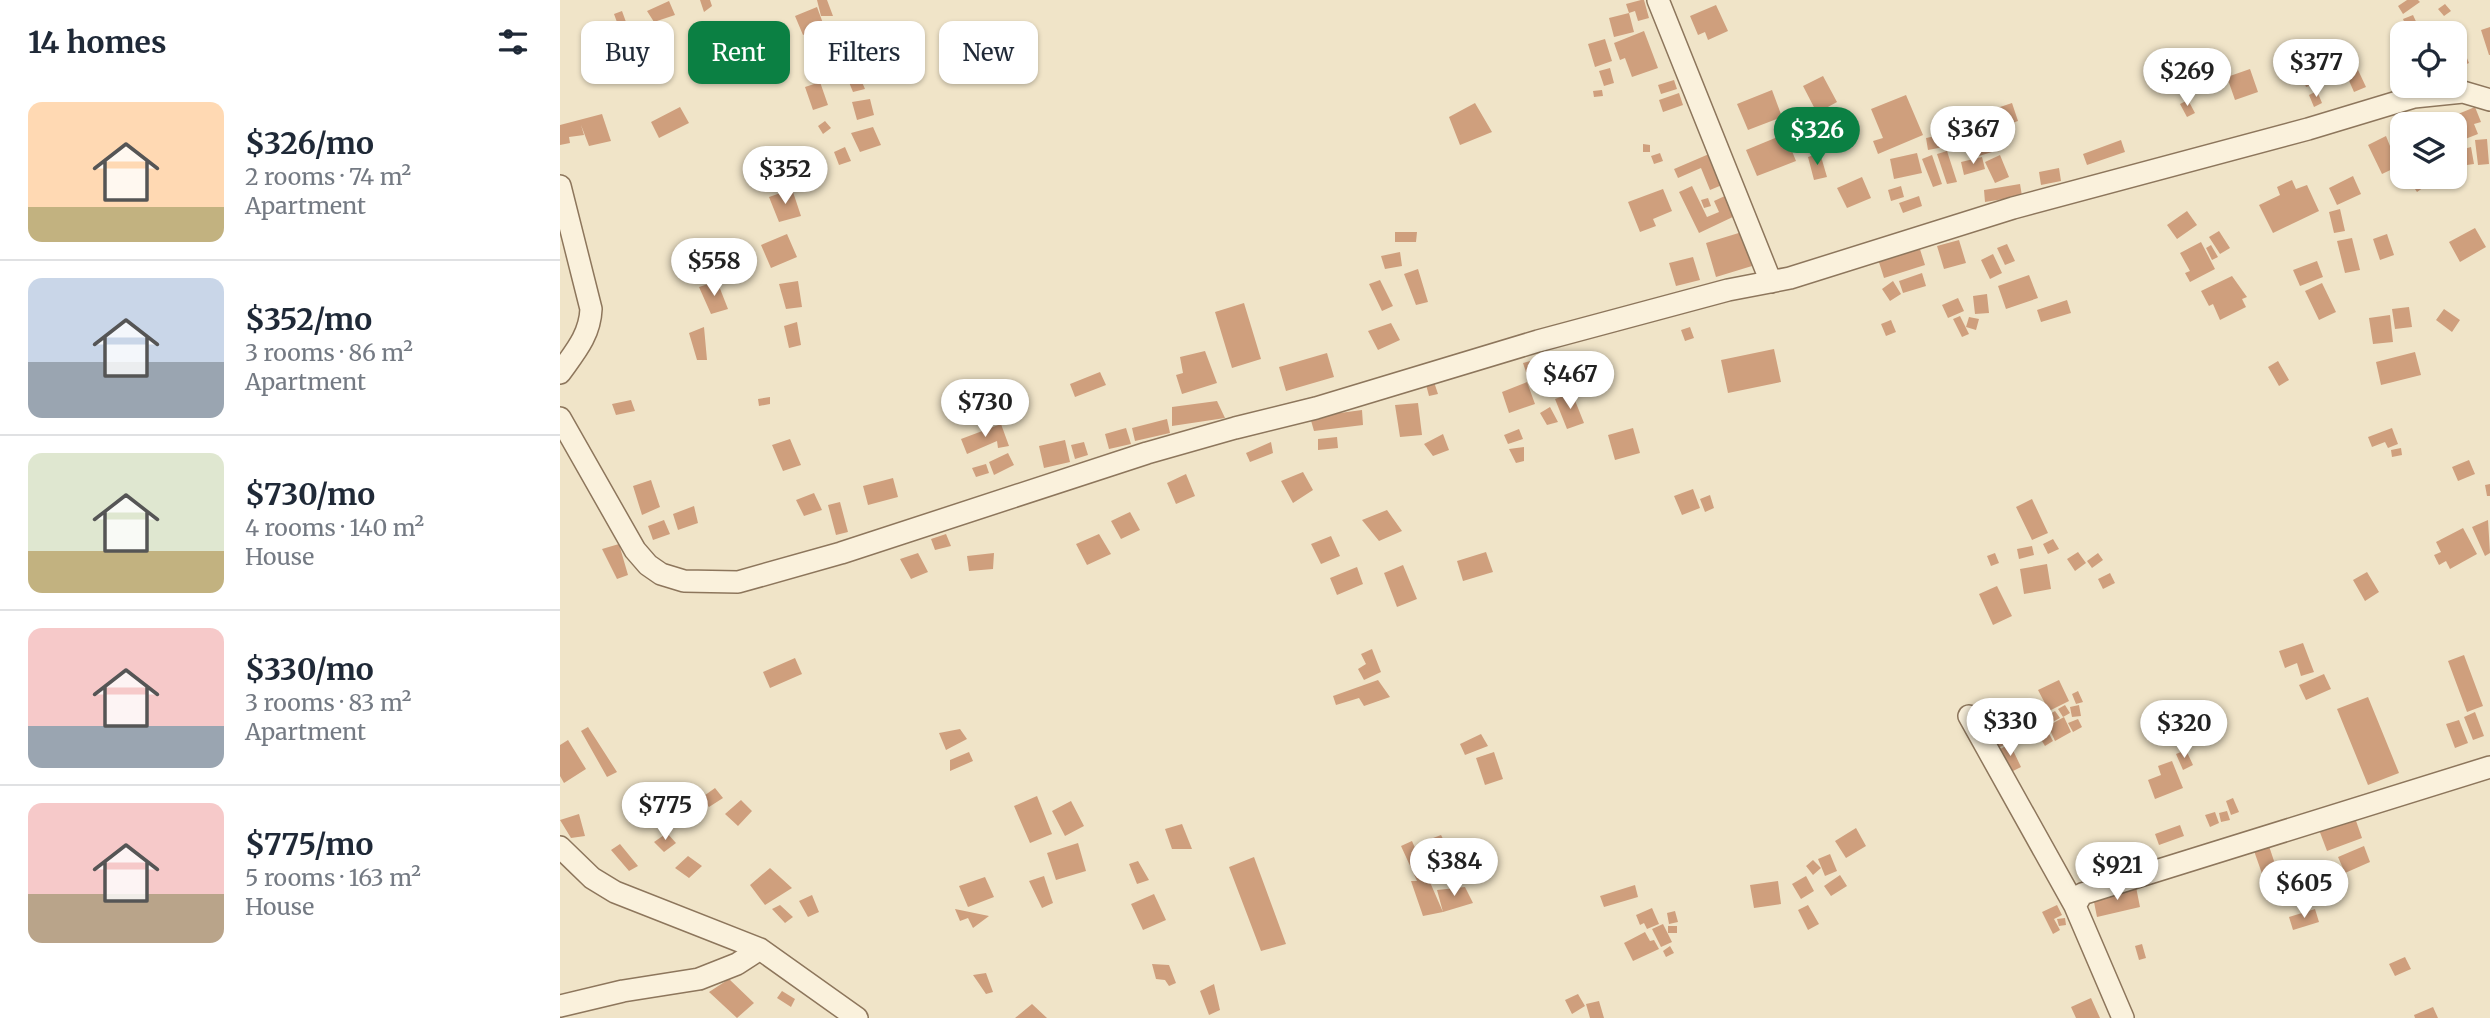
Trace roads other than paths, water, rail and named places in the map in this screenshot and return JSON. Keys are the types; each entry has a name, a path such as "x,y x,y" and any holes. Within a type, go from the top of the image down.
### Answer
{"street":[{"path":"1657,0 1771,282"},
{"path":"560,418 635,550 648,565 661,574 684,581 738,582 841,553 1147,453 1316,408 1538,341 1728,290 1790,278 2013,208 2308,130 2414,97 2463,92 2490,100"},
{"path":"560,186 591,309 590,325 583,341 560,373"},
{"path":"1969,716 2075,906 2123,1018"},
{"path":"2075,906 2082,894 2093,888 2490,767"},
{"path":"560,847 592,878 615,892 760,949 857,1018"},
{"path":"560,1006 623,991 699,979 730,968 760,949"}]}
